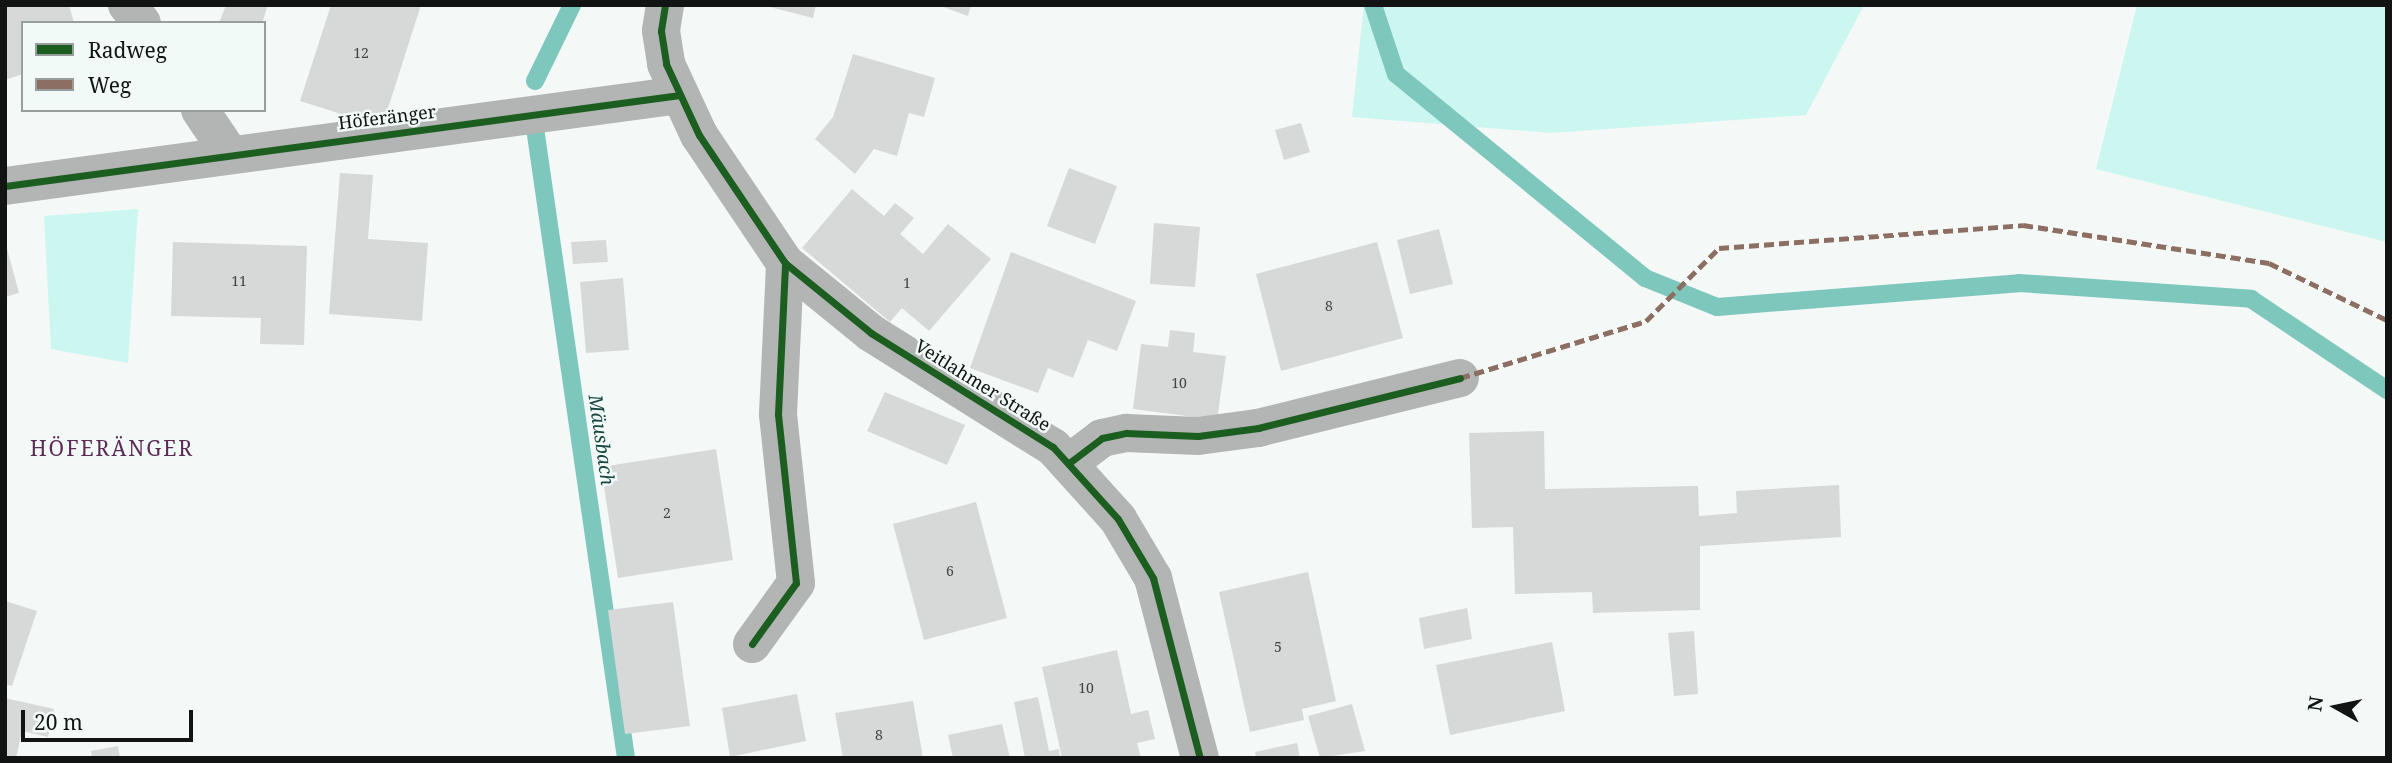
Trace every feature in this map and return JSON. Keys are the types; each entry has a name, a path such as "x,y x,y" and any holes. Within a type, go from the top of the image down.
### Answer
{"street":[{"path":"127,5 140,21"},
{"path":"665,5 661,31 666,64 680,95"},
{"name":"Höferänger","path":"5,186 229,153 680,95"},
{"name":"Veitlahmer Straße","path":"680,95 720,170 785,262 871,333 1030,431 1069,463 1118,519 1153,578 1200,758"},
{"path":"201,112 229,153"},
{"path":"752,644 796,583 778,414 785,262"},
{"path":"1069,463 1102,438 1126,433 1198,436 1258,428 1460,377"}],"shaded area":[{"path":"1364,5 1864,5 1806,115 1551,133 1352,117"},
{"path":"2137,5 2387,5 2387,242 2096,169"},
{"path":"138,209 128,363 51,349 44,216"}],"building":[{"path":"5,5 69,5 73,21 21,21 21,75 5,80"},
{"path":"226,5 268,5 263,21 220,21"},
{"path":"331,5 421,5 382,127 300,101"},
{"path":"762,5 816,5 813,18"},
{"path":"938,5 971,5 968,16"},
{"path":"853,54 935,78 924,117 909,113 897,156 874,149 855,174 815,139 833,117"},
{"path":"1301,123 1310,152 1284,160 1275,130"},
{"path":"1069,168 1117,186 1095,244 1047,226"},
{"path":"340,173 373,175 368,239 428,243 422,321 329,314"},
{"path":"852,189 884,216 895,203 914,218 900,234 923,254 948,224 991,259 929,331 902,308 890,322 802,248"},
{"path":"1154,223 1200,227 1195,287 1150,284"},
{"path":"1439,229 1453,284 1410,294 1397,240"},
{"path":"606,240 608,262 573,264 571,242"},
{"path":"5,241 19,293 5,297"},
{"path":"173,242 307,246 304,345 260,344 261,318 171,316"},
{"path":"1377,242 1403,338 1281,371 1256,274"},
{"path":"1011,252 1136,301 1117,351 1088,340 1073,378 1048,368 1038,393 970,368"},
{"path":"623,278 629,350 586,353 580,282"},
{"path":"1170,330 1195,333 1193,352 1226,356 1217,420 1133,409 1141,344 1168,347"},
{"path":"885,392 965,425 947,465 867,431"},
{"path":"1544,431 1545,489 1698,486 1699,516 1737,513 1736,491 1839,485 1841,537 1700,546 1700,610 1593,613 1592,592 1515,594 1513,527 1472,528 1469,433"},
{"path":"716,449 733,560 618,578 601,467"},
{"path":"976,502 1007,618 924,640 893,524"},
{"path":"1308,572 1336,701 1302,709 1304,720 1250,732 1219,592"},
{"path":"5,601 37,611 12,686 5,684"},
{"path":"673,602 690,726 625,734 608,610"},
{"path":"1467,608 1472,639 1424,649 1419,618"},
{"path":"1694,631 1698,694 1674,696 1668,633"},
{"path":"1552,642 1565,711 1450,735 1436,665"},
{"path":"1117,650 1131,714 1148,710 1155,739 1137,743 1141,758 1062,758 1042,667"},
{"path":"797,694 806,741 730,757 722,708"},
{"path":"1038,697 1049,751 1059,749 1060,758 1025,758 1014,702"},
{"path":"5,698 54,709 48,737 22,731 16,758 5,758"},
{"path":"913,701 923,758 843,758 835,713"},
{"path":"1352,704 1365,751 1320,758 1308,716"},
{"path":"1002,724 1010,758 953,758 948,735"},
{"path":"1297,743 1300,758 1256,758 1255,752"},
{"path":"118,746 120,758 92,758 91,751"}],"waterway":[{"path":"535,81 572,5"},
{"path":"1373,5 1396,74 1645,278 1717,307 2019,283 2251,299 2387,390"},
{"name":"Mäusbach","path":"535,128 626,758"}],"marked path":[{"path":"1460,378 1646,321 1719,248 2023,225 2269,263 2387,320"}],"cycle path":[{"path":"665,5 661,31 666,64 699,135 785,263 871,333 1053,447 1118,519 1153,578 1200,758"},
{"path":"5,186 680,95"},
{"path":"752,644 796,583 778,414 785,263"},
{"path":"1069,463 1102,438 1126,433 1198,436 1258,428 1460,378"}],"district":[{"name":"HÖFERÄNGER","path":"112,448"}]}
